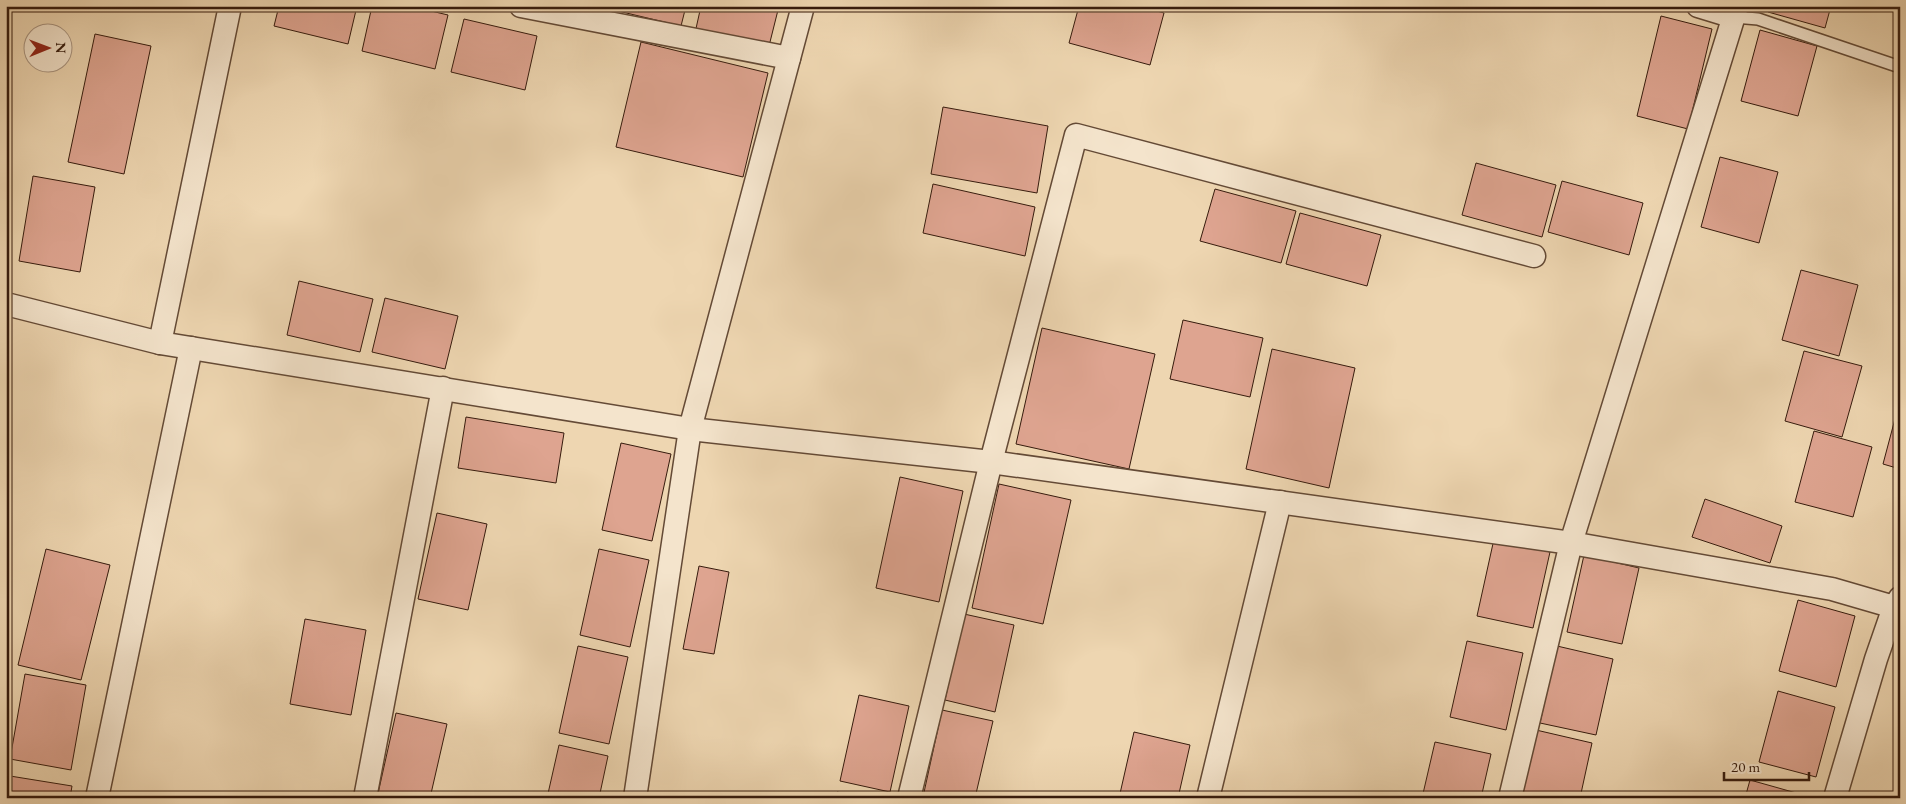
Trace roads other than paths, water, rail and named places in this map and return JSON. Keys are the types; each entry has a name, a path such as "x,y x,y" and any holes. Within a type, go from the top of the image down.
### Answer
{"street":[{"path":"160,343 230,6"},
{"path":"521,6 789,58"},
{"path":"635,798 690,429 803,6"},
{"path":"1510,798 1571,543 1735,12 1698,6"},
{"path":"909,798 990,462 1076,135 1534,256"},
{"path":"6,304 160,343 690,429 990,462 1571,543 1897,602 1876,659 1835,798"},
{"path":"97,798 191,348"},
{"path":"365,798 443,388"},
{"path":"1208,798 1280,502"}],"lane":[{"path":"1735,12 1900,67"}]}
